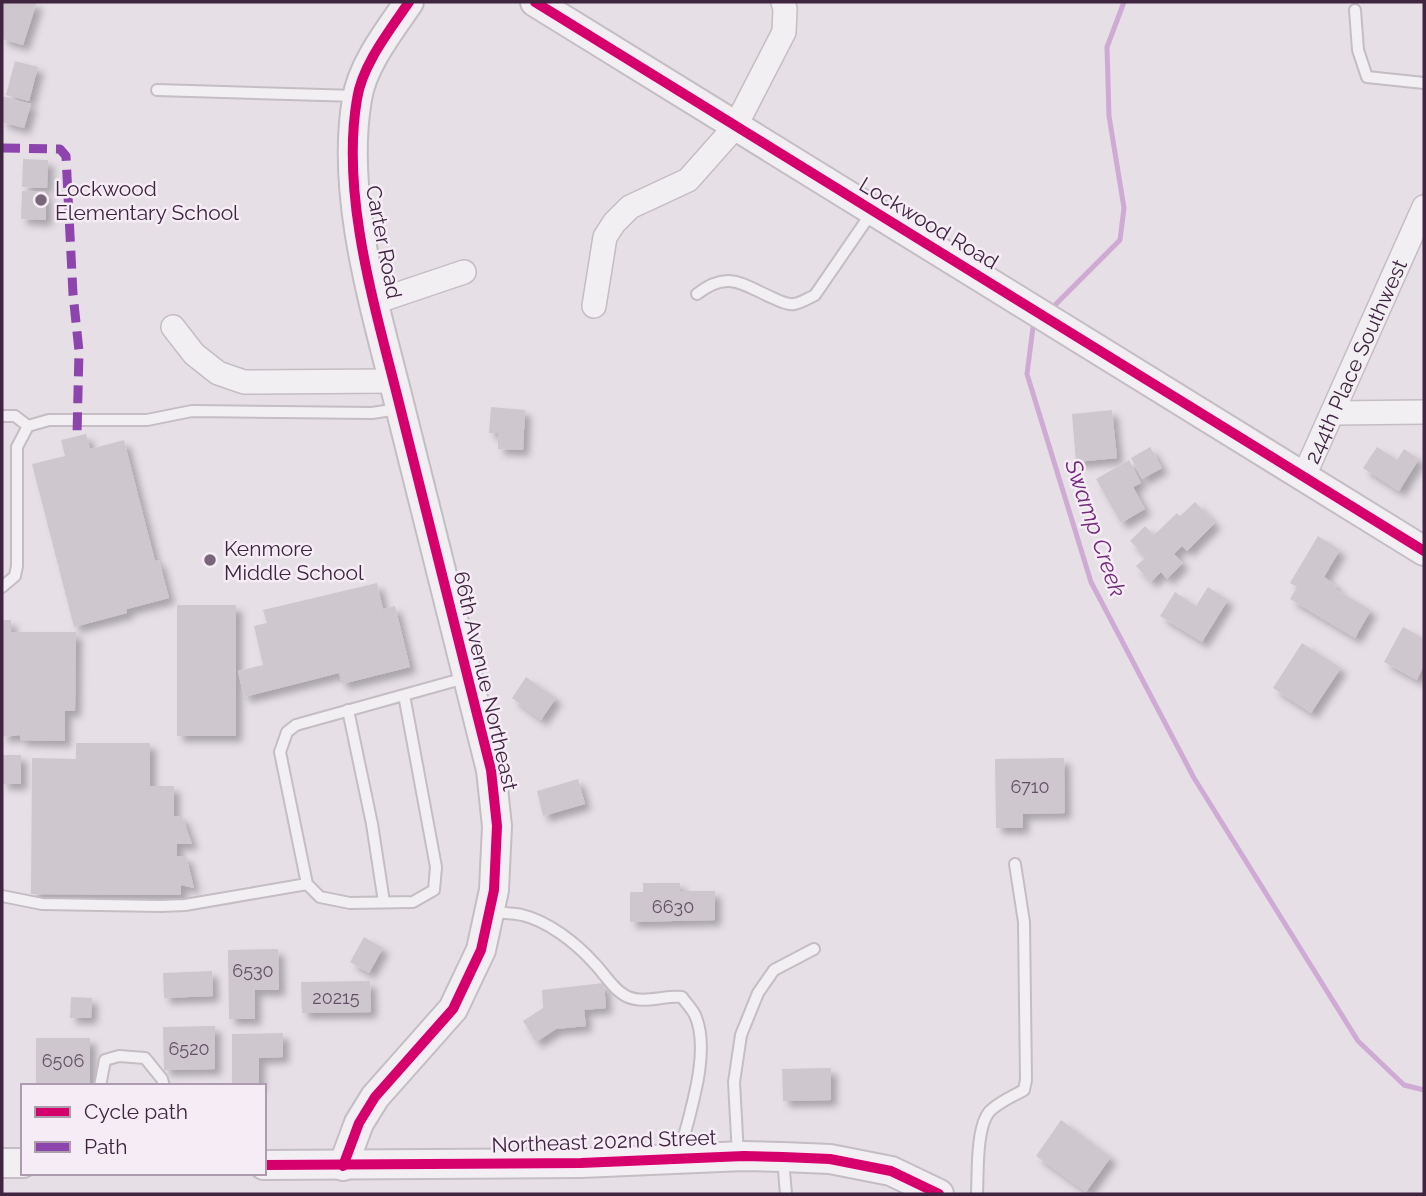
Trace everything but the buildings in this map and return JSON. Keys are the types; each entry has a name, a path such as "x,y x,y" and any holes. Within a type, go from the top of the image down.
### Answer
{"street":[{"name":"Carter Road","path":"402,413 357,223 352,180 352,136 357,96 375,53 409,2"},
{"name":"Lockwood Road","path":"535,2 1424,551"},
{"path":"594,306 605,237 630,206 688,180 735,127 784,32 783,2"},
{"name":"244th Place Southwest","path":"1303,478 1424,207"},
{"path":"375,302 464,272"},
{"path":"173,327 194,354 218,373 244,382 393,381"},
{"path":"1334,413 1424,412"},
{"name":"66th Avenue Northeast","path":"343,1166 359,1123 375,1097 453,1009 481,950 494,890 497,826 491,770 402,413"},
{"name":"Northeast 202nd Street","path":"266,1165 581,1163 738,1156 830,1159 891,1171 939,1194"},
{"path":"2,1163 21,1163"}],"lane":[{"path":"1355,10 1358,50 1367,77 1424,83"},
{"path":"157,90 357,96"},
{"path":"697,295 710,284 721,281 736,282 794,304 805,300 815,295 872,212"},
{"path":"2,587 15,576 17,566 17,447 28,426 49,420 147,420 191,411 402,413"},
{"path":"2,416 15,416 28,426"},
{"path":"404,695 436,867 434,890 413,902 350,903 320,897 307,884 281,752 286,732 296,724 468,677"},
{"path":"348,710 372,824 384,902"},
{"path":"977,1194 982,1127 988,1114 997,1105 1024,1090 1026,1080 1024,922 1015,864"},
{"path":"2,896 43,904 161,906 185,905 307,884"},
{"path":"489,912 521,915 540,921 574,944 629,998 650,999 669,995 682,997 695,1015 700,1036 701,1061 678,1159"},
{"path":"738,1156 734,1082 741,1035 758,992 774,970 814,950"},
{"path":"100,1084 105,1060 119,1056 145,1058 163,1084"},
{"path":"783,1157 786,1194"}],"waterway":[{"name":"Swamp Creek","path":"1049,311 1120,240 1124,208 1109,116 1107,47 1124,2"},
{"name":"Swamp Creek","path":"1037,323 1033,327 1027,374 1091,582 1194,778 1358,1041 1404,1085 1424,1090"}],"marked path":[{"path":"2,148 60,149 66,156 73,294 79,351 77,435"}],"cycle path":[{"path":"343,1166 359,1123 375,1097 453,1009 481,950 494,890 497,826 491,770 372,296 357,216 353,176 353,137 360,86 378,48 409,2"},
{"path":"535,2 1424,551"},
{"path":"266,1165 581,1163 744,1156 830,1159 891,1171 939,1194"}],"place":[{"name":"Lockwood Elementary School","path":"41,200"},
{"name":"Kenmore Middle School","path":"210,560"}]}
